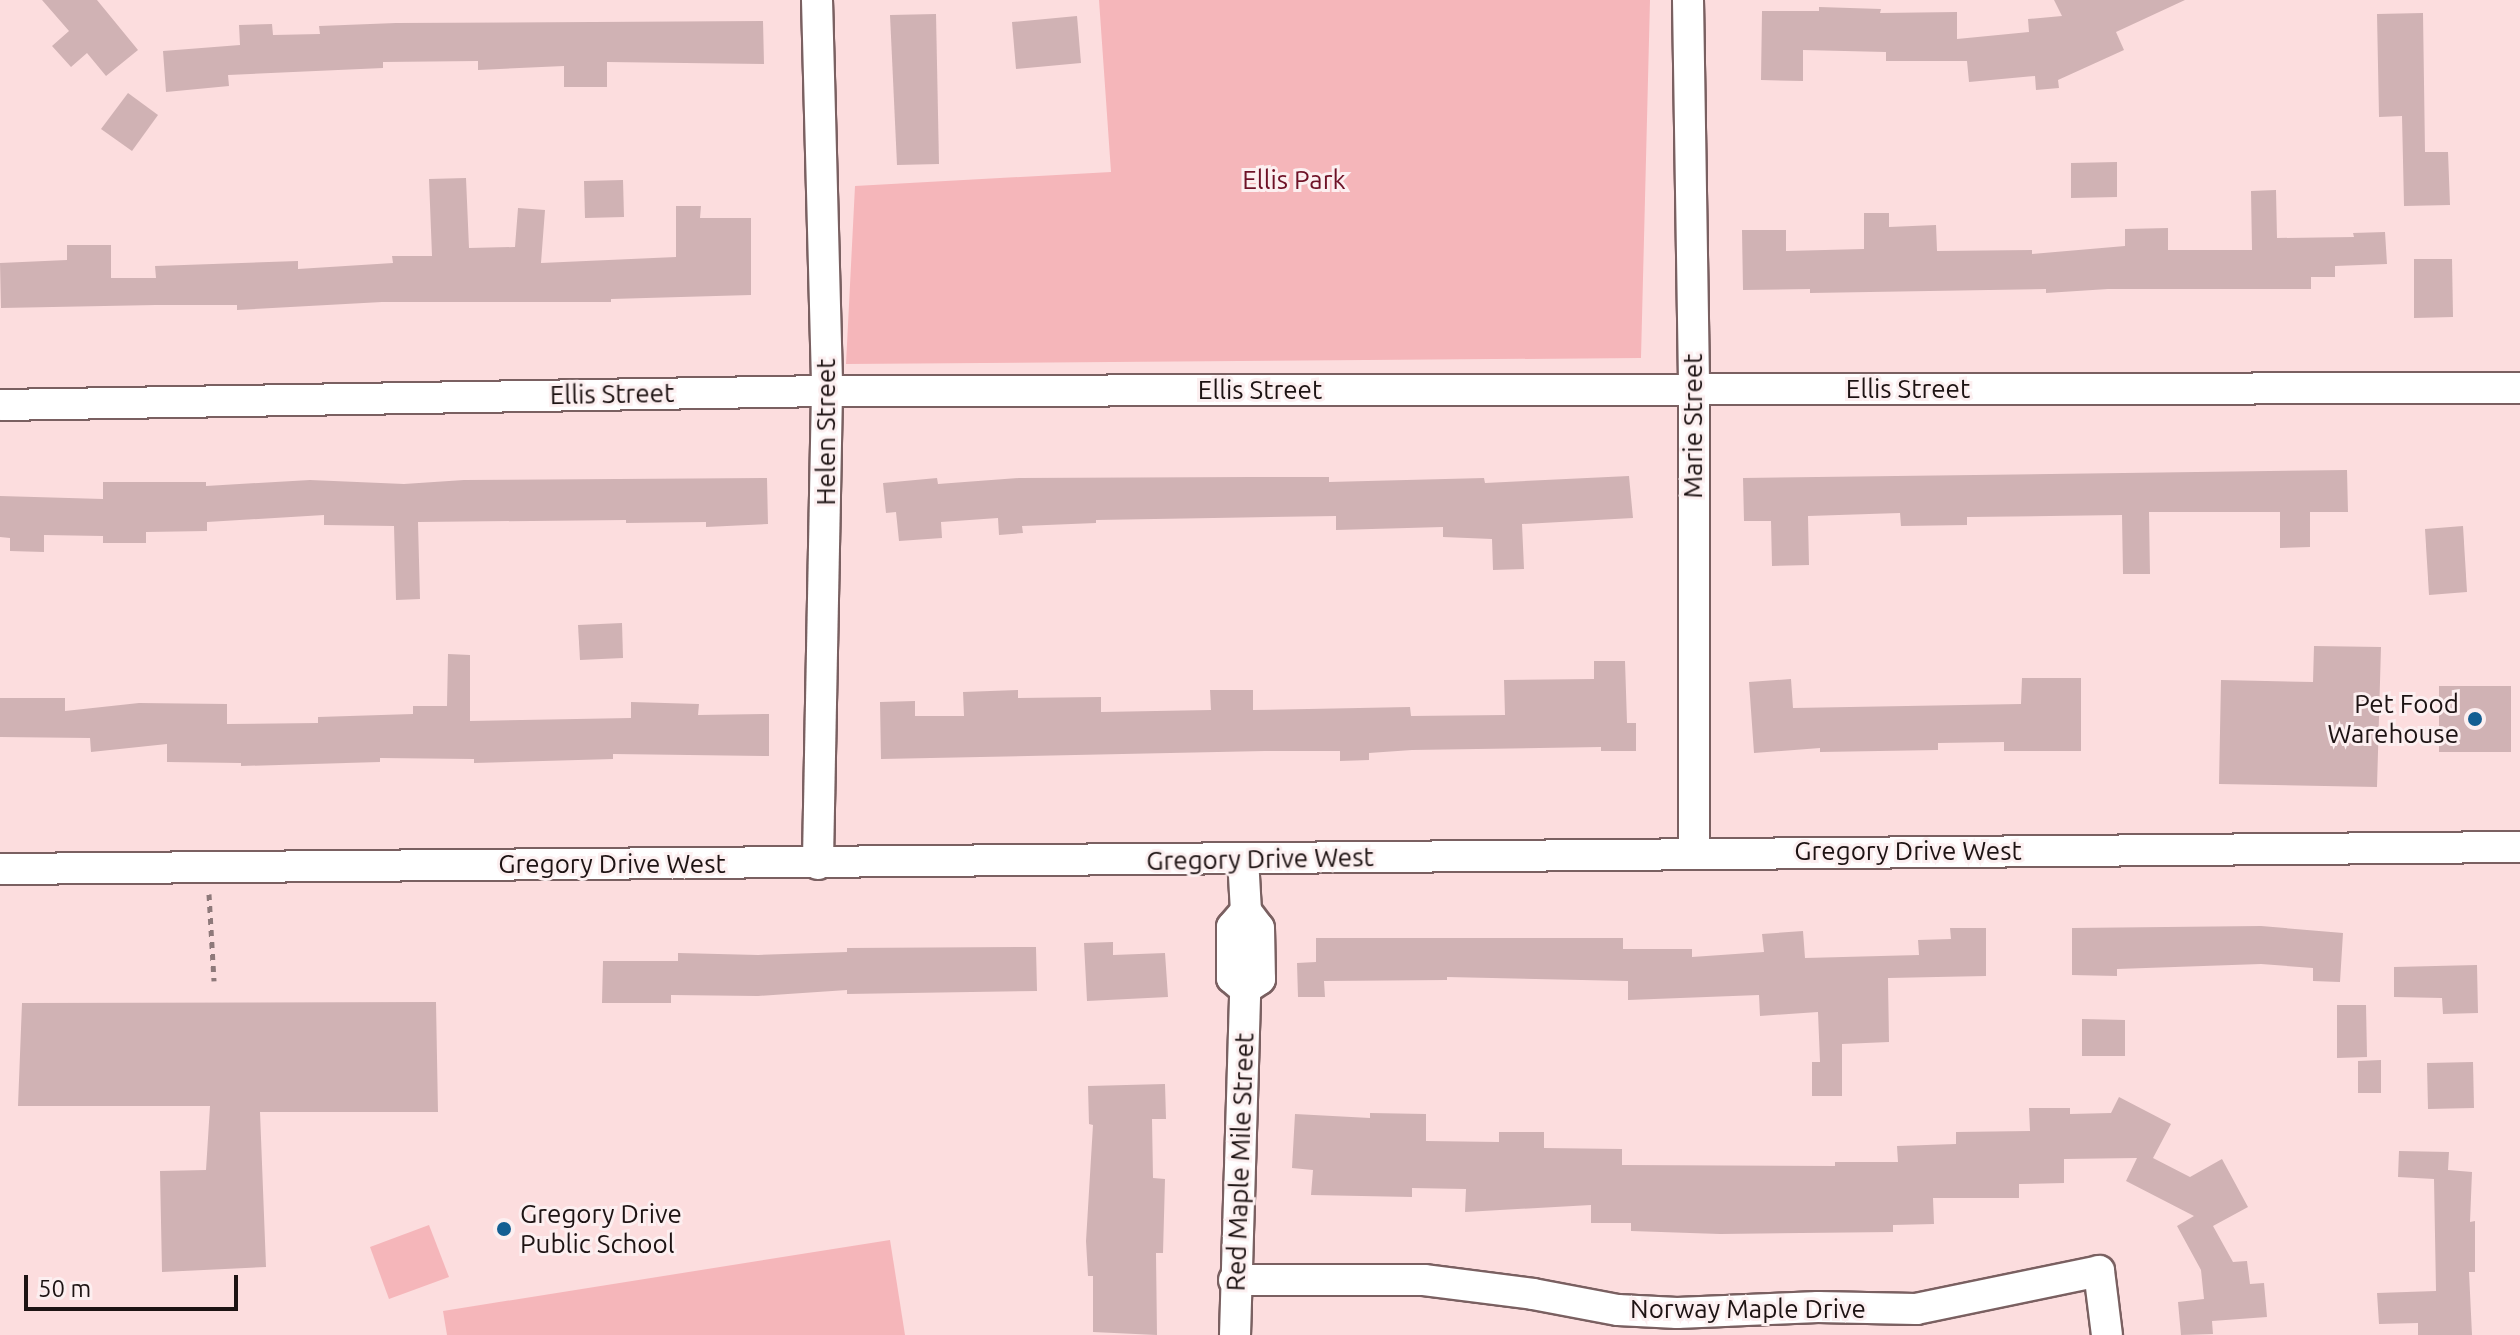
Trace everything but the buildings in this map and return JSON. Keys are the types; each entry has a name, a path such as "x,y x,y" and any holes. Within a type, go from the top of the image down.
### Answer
{"street":[{"name":"Helen Street","path":"817,0 827,391 818,864"},
{"name":"Marie Street","path":"1688,0 1694,390 1694,853"},
{"name":"Ellis Street","path":"0,405 827,391 2520,388"},
{"name":"Gregory Drive West","path":"0,869 2520,847"},
{"name":"Red Maple Mile Street","path":"1235,1335 1234,1280 1245,989 1260,979 1259,928 1246,911 1243,858"},
{"name":"Norway Maple Drive","path":"1234,1280 1424,1280 1533,1294 1618,1310 1677,1313 1818,1307 1916,1309 2099,1271 2107,1335"}],"path":[{"path":"209,866 214,981"}],"green space":[{"name":"Ellis Park","path":"1099,0 1650,0 1641,358 846,364 855,186 1111,172"},
{"path":"429,1225 449,1277 389,1299 370,1247"},
{"path":"890,1240 905,1335 447,1335 443,1311"}],"place":[{"name":"Pet Food Warehouse","path":"2475,719"},
{"name":"Gregory Drive Public School","path":"504,1229"}]}
